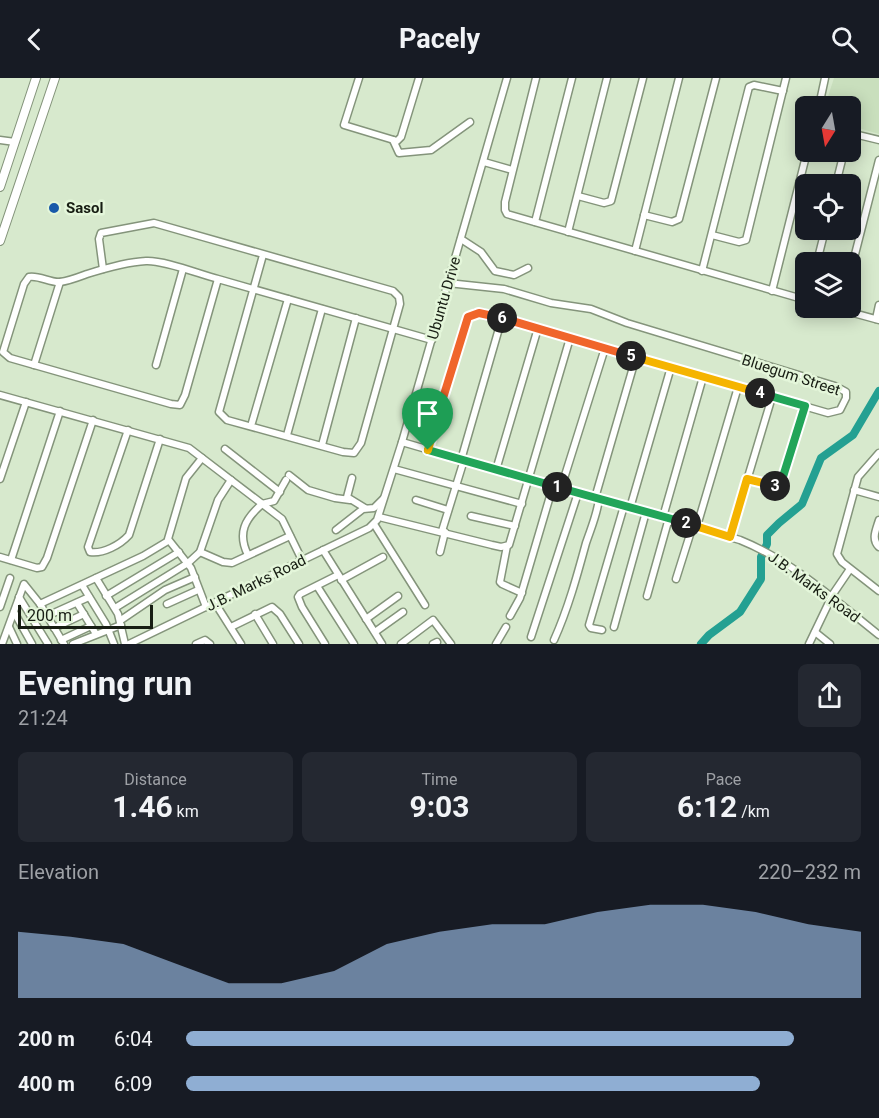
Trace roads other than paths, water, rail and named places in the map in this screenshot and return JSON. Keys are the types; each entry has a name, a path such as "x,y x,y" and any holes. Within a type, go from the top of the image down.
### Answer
{"main road":[{"path":"0,187 36,78"},
{"path":"0,241 55,78"}],"street":[{"path":"359,78 344,125 397,141 401,137 418,78"},
{"name":"Ubuntu Drive","path":"379,517 507,78"},
{"path":"536,78 504,210 509,215 795,297"},
{"path":"534,222 572,78"},
{"path":"568,232 607,78"},
{"path":"578,196 604,203 611,201 642,78"},
{"path":"635,251 679,78"},
{"path":"644,215 672,222 679,219 716,78"},
{"path":"712,235 739,242 746,240 786,78"},
{"path":"821,96 825,78"},
{"path":"702,271 749,87 754,85 783,91"},
{"path":"393,140 399,153 430,150 470,122"},
{"path":"861,136 879,140"},
{"path":"0,140 15,142"},
{"path":"856,252 879,160"},
{"path":"484,162 512,170"},
{"path":"772,291 804,162"},
{"path":"103,269 99,239 101,233 149,223 393,291 399,297 400,304 358,449 354,453 225,419 221,415 219,409 263,255"},
{"path":"461,239 481,252 495,271 513,274 528,268"},
{"path":"218,279 180,405 10,358 3,350 25,281 33,276 60,282 103,269 149,261 183,269 432,340"},
{"path":"156,364 183,269"},
{"path":"34,365 60,282"},
{"name":"Bluegum Street","path":"428,450 468,317 479,313 538,328 828,413 835,412 843,406 846,398 846,392 835,386 627,323 591,309 551,303 504,290 448,284"},
{"path":"251,426 288,299"},
{"path":"861,314 877,319 879,304"},
{"path":"286,435 322,309"},
{"path":"322,445 356,318"},
{"path":"440,552 448,510 502,318"},
{"path":"496,470 538,328"},
{"path":"522,593 500,582 507,546 511,541 570,338"},
{"path":"561,488 605,348"},
{"path":"554,640 564,618 589,533 596,517 597,499 636,357"},
{"path":"602,630 591,628 589,625 671,367"},
{"path":"647,596 703,377"},
{"path":"676,579 738,387"},
{"path":"0,394 189,448 282,519 302,560"},
{"path":"730,537 772,396"},
{"path":"0,479 26,402"},
{"path":"747,479 774,486 781,483 805,406"},
{"path":"11,560 60,411"},
{"path":"0,557 39,568 44,563 93,420"},
{"path":"128,430 88,548 93,553 103,551 123,541 129,535 160,439"},
{"name":"J.B. Marks Road","path":"402,442 695,526 753,545 792,568 879,634"},
{"path":"225,449 280,492"},
{"path":"879,453 877,460 858,477 837,554 839,560 879,591"},
{"path":"40,604 143,556 168,541 186,478 202,458"},
{"path":"394,469 522,504"},
{"path":"248,555 242,544 242,537 249,519 262,504 274,501 288,478 308,490 350,500 365,508"},
{"path":"350,500 346,495 352,478"},
{"path":"115,608 188,563 200,552 218,500 231,480"},
{"path":"510,616 522,593 553,486"},
{"path":"855,490 879,497"},
{"path":"531,637 578,493"},
{"path":"336,530 365,508 375,507 386,497"},
{"path":"416,500 448,510"},
{"path":"614,627 646,512"},
{"path":"471,516 515,526"},
{"path":"379,517 492,545 507,546"},
{"name":"J.B. Marks Road","path":"129,644 369,528 379,517"},
{"path":"879,520 874,537 879,547"},
{"path":"374,524 425,605"},
{"path":"200,552 228,563 290,536"},
{"path":"168,541 188,563 206,607"},
{"path":"323,550 382,644"},
{"path":"106,596 179,552"},
{"path":"325,644 298,597 303,592 383,557"},
{"path":"809,644 831,597 850,569"},
{"path":"73,644 96,634 110,631 165,590 195,577"},
{"path":"0,608 10,578"},
{"path":"96,578 115,608 129,644"},
{"path":"2,644 24,584 40,604 62,642 91,626"},
{"path":"82,585 110,631 114,644"},
{"path":"317,586 354,644"},
{"path":"167,604 198,590"},
{"path":"366,619 399,596"},
{"path":"19,597 48,644"},
{"path":"47,616 89,597"},
{"path":"77,603 96,634"},
{"path":"215,603 241,644"},
{"path":"231,627 269,607 274,608 299,644"},
{"path":"14,612 32,644"},
{"path":"375,632 403,612"},
{"path":"54,628 84,614"},
{"path":"255,614 273,644"},
{"path":"401,644 434,620 451,644"},
{"path":"9,627 17,644"},
{"path":"496,644 506,627"},
{"path":"815,632 830,644"},
{"path":"196,644 205,640 210,644"}],"waterway":[{"path":"701,644 709,635 740,612 761,579 761,557 767,544 767,535 802,504 821,458 853,435 879,391"}],"place":[{"name":"Sasol","path":"54,208"}]}
